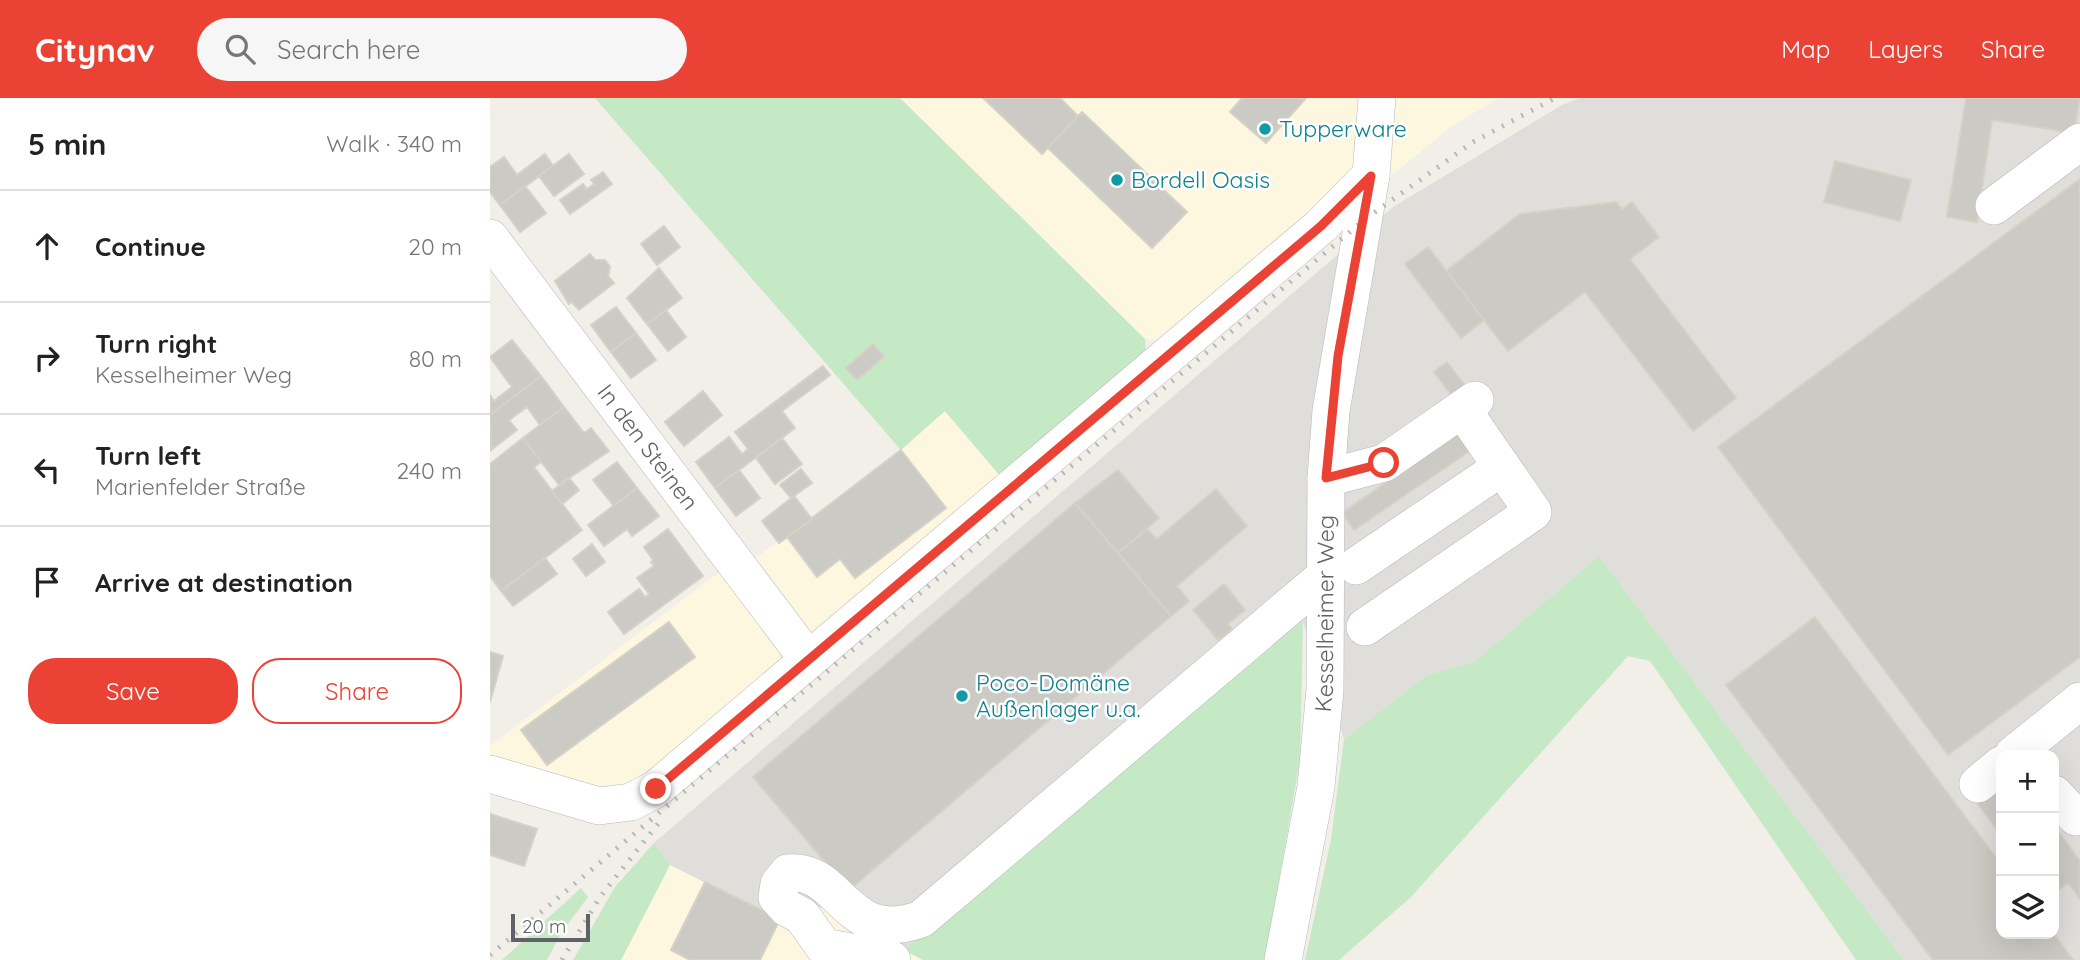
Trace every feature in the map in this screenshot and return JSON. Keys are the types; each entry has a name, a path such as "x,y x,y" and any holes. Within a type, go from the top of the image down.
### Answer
{"street":[{"name":"Kesselheimer Weg","path":"1283,960 1316,787 1340,572 1326,478 1338,356 1371,176 1377,98"},
{"path":"1994,206 2080,142"},
{"path":"490,774 599,806 631,802 656,789 807,658 1321,226 1371,176"},
{"name":"In den Steinen","path":"490,239 807,658"},
{"path":"1326,478 1384,463 1469,404 1502,467 1533,512 1365,627"},
{"path":"892,960 824,947 802,916 787,908 777,897 779,884 788,873 802,872 860,916 880,926 900,927 921,919 1340,572 1502,467"},
{"path":"2020,750 2080,701"},
{"path":"2059,799 2076,817 2080,814"}],"shaded area":[{"path":"900,98 1499,98 1452,126 1392,175 1361,169 1174,337 1162,341 1145,339"},
{"path":"1581,98 2080,98 2080,960 1904,960 1599,556 1474,662 1427,675 1344,739 1303,622 904,950 810,902 796,928 670,865 654,843 1393,207 1562,105"},
{"path":"944,411 1001,477 820,636 805,638 746,565 901,450"},
{"path":"722,570 779,648 781,666 642,784 605,793 490,762 490,746"},
{"path":"670,865 796,927 810,902 923,960 621,960"}],"green space":[{"path":"595,98 900,98 1145,339 1146,360 1001,477 945,411 901,450"},
{"path":"1599,556 1904,960 1856,960 1650,661 1628,656 1411,897 1339,960 1305,960 1331,840 1344,739 1427,675 1474,662"},
{"path":"1303,621 1300,760 1265,960 923,960 904,950"},
{"path":"654,843 670,865 621,960 573,960 615,887"},
{"path":"581,888 588,897 561,933 547,960 502,960"}],"building":[{"path":"983,98 1060,98 1078,116 1042,154"},
{"name":"Tupperware","path":"1242,98 1306,98 1266,143 1230,112"},
{"path":"1966,98 2080,98 2074,133 1992,120 1977,222 1947,217"},
{"name":"Bordell Oasis","path":"1082,112 1187,212 1152,248 1048,148"},
{"path":"545,154 553,166 500,205 490,192 490,167 504,157 517,175"},
{"path":"569,154 584,174 554,196 539,176"},
{"path":"1835,161 1911,180 1900,221 1824,202"},
{"path":"603,172 612,184 570,214 560,200 583,184 587,189 594,184 591,180"},
{"path":"2080,179 2080,657 1948,755 1718,447"},
{"path":"525,186 546,213 520,232 500,205"},
{"path":"1616,202 1622,209 1632,202 1659,237 1630,259 1736,398 1693,431 1585,292 1508,351 1446,271 1520,214"},
{"path":"664,226 680,247 657,265 641,244"},
{"path":"1428,247 1484,320 1461,338 1405,264"},
{"path":"590,254 595,260 605,260 610,267 608,276 614,283 579,310 572,302 569,304 555,281"},
{"path":"659,268 682,298 647,324 627,298"},
{"path":"616,307 636,333 611,352 591,325"},
{"path":"666,310 686,337 668,351 647,324"},
{"path":"636,333 656,360 631,378 611,352"},
{"path":"512,340 541,376 490,415 490,395 494,401 512,387 490,357"},
{"path":"873,344 884,356 857,380 846,368"},
{"path":"1447,362 1469,391 1456,401 1434,372"},
{"path":"823,366 830,375 782,411 795,428 715,488 696,462 729,437 742,454 748,449 735,432"},
{"path":"541,376 564,407 540,425 527,407 509,420 517,430 491,450 490,415"},
{"path":"703,391 722,415 684,446 665,422"},
{"path":"564,407 584,433 591,428 609,451 559,485 523,438"},
{"path":"1465,428 1477,446 1354,530 1342,513"},
{"path":"523,438 541,462 534,467 582,530 501,591 490,576 490,464"},
{"path":"782,438 802,464 775,484 756,458"},
{"path":"901,450 946,508 855,578 840,559 817,577 787,537"},
{"path":"617,462 637,488 614,506 593,480"},
{"path":"801,469 812,483 791,498 780,485"},
{"path":"739,470 760,498 736,516 715,488"},
{"path":"1118,470 1159,518 1118,553 1075,503"},
{"path":"569,478 579,490 562,504 552,491"},
{"path":"637,488 659,516 632,536 627,529 604,546 588,525"},
{"path":"1216,489 1247,526 1177,586 1189,601 1171,616 1118,553 1147,529 1157,539"},
{"path":"794,496 812,519 779,543 762,521"},
{"name":"Poco-Domäne Außenlager u.a.","path":"1075,503 1171,616 849,890 753,777"},
{"path":"668,529 703,576 624,634 608,612 639,589 645,597 649,594 637,578 654,566 644,547"},
{"path":"592,544 605,562 586,576 573,559"},
{"path":"545,558 557,574 513,606 501,591"},
{"path":"1224,584 1245,610 1228,624 1232,629 1218,640 1193,610"},
{"path":"1815,617 1996,857 1996,939 2058,939 2073,960 1933,960 1726,685"},
{"path":"669,622 695,657 547,765 521,730"},
{"path":"490,652 503,656 490,702"},
{"path":"1996,789 1996,828 1977,803"},
{"path":"490,814 537,829 524,866 490,855"},
{"path":"2059,833 2080,861 2080,899 2068,883 2059,890"},
{"path":"705,882 780,919 760,960 690,960 671,950"}],"railway":[{"path":"490,955 1364,220 1473,142 1555,98"},
{"path":"562,960 600,897 661,820"}],"place":[{"name":"Tupperware","path":"1265,129"},
{"name":"Bordell Oasis","path":"1117,180"},
{"name":"Poco-Domäne Außenlager u.a.","path":"962,696"}],"route":[{"path":"656,789 807,658 1321,226 1371,176 1338,356 1326,478 1384,463"}]}
